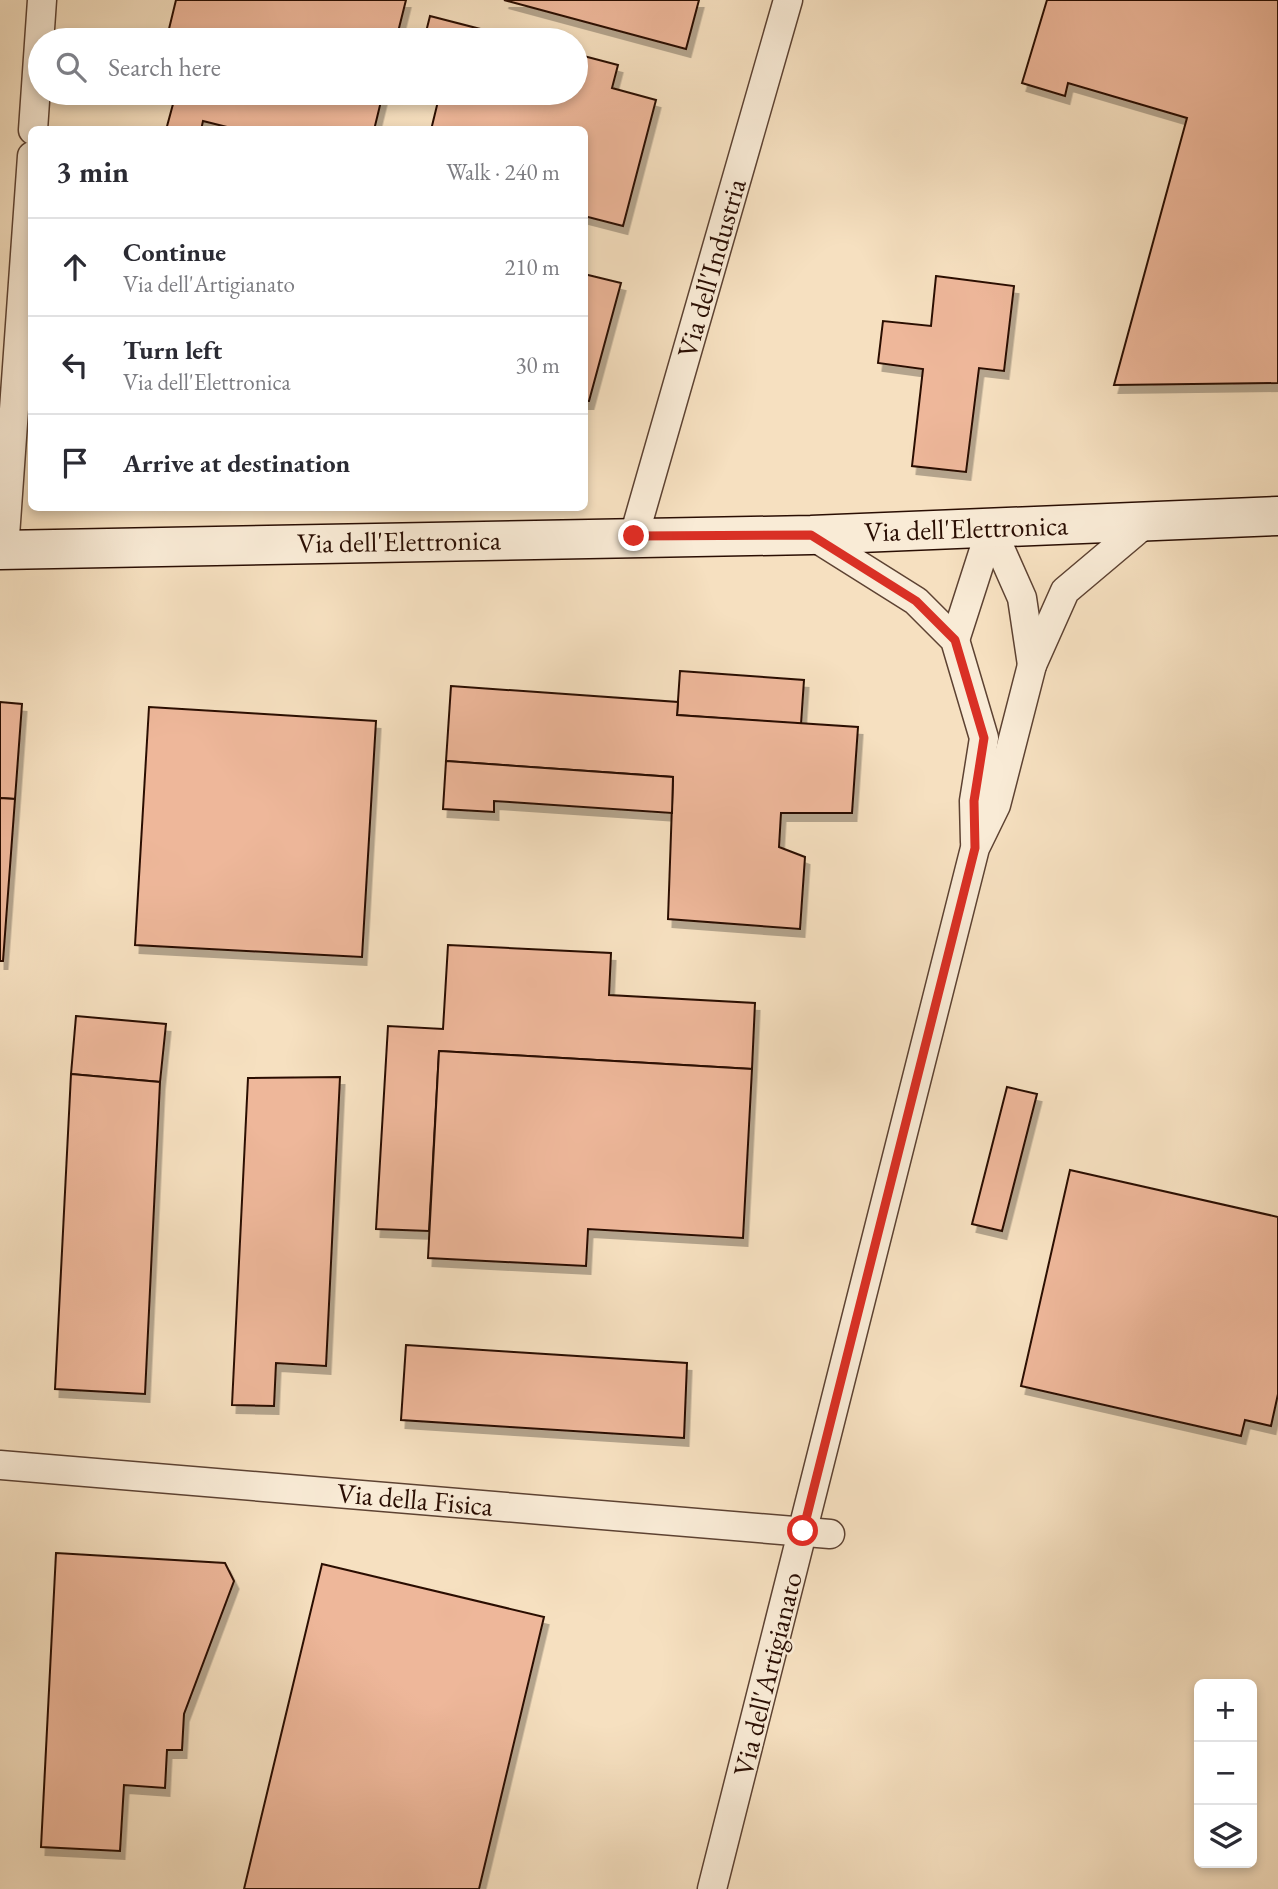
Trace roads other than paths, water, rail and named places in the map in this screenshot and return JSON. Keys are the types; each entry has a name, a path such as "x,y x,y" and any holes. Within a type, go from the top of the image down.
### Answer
{"street":[{"path":"40,28 42,0"},
{"name":"Via dell'Industria","path":"634,536 788,0"},
{"path":"33,126 35,105"},
{"path":"2,550 28,209"},
{"name":"Via dell'Elettronica","path":"2,550 634,536 811,535 1278,516"},
{"name":"Via dell'Artigianato","path":"712,1889 816,1532 975,848 996,805 1032,665 1065,591 1148,521"},
{"path":"955,640 991,528"},
{"name":"Via dell'Artigianato","path":"991,528 1022,598 1032,665"},
{"name":"Via dell'Artigianato","path":"811,535 916,601 955,640 984,738 974,801 975,848"},
{"name":"Via della Fisica","path":"0,1465 816,1532"}]}
